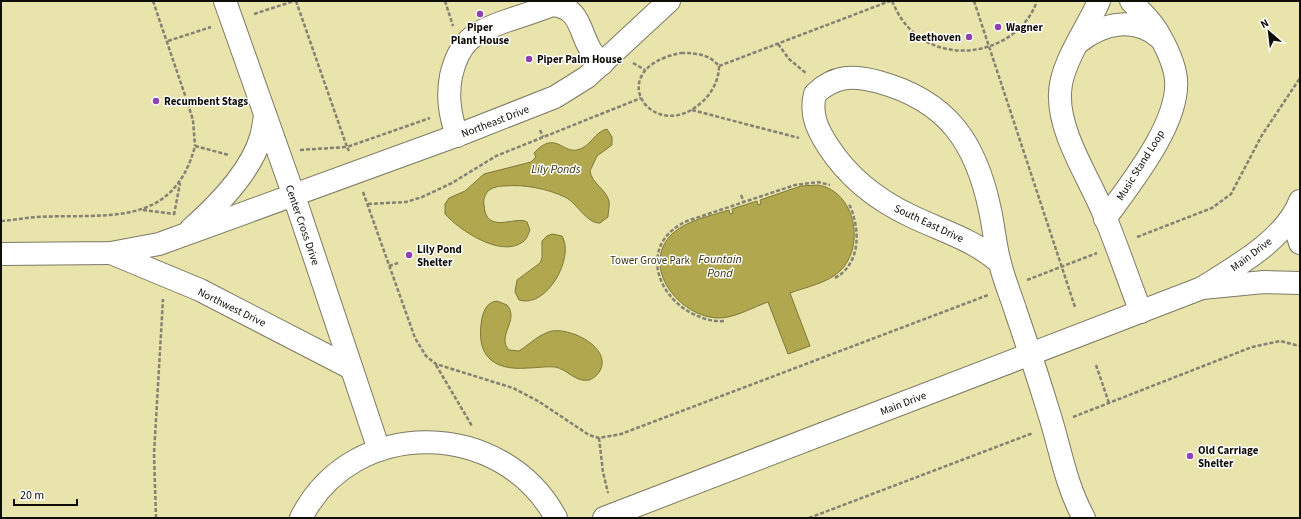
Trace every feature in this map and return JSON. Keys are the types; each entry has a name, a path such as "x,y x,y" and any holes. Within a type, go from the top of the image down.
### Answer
{"street":[{"name":"Center Cross Drive","path":"225,1 294,196 379,450"},
{"name":"Northeast Drive","path":"294,196 457,136 556,97 582,81 670,1"},
{"name":"Music Stand Loop","path":"1099,1 1073,50 1064,74 1060,92 1061,112 1141,312"},
{"name":"Music Stand Loop","path":"1105,219 1157,142 1173,106 1176,94 1176,80 1170,55 1147,17 1131,1"},
{"path":"457,136 448,99 453,69 458,54 467,41 484,29 552,5 565,8 576,17 590,49 602,64"},
{"name":"Music Stand Loop","path":"1078,42 1091,32 1108,25 1121,23 1146,29 1162,40"},
{"name":"South East Drive","path":"1000,263 973,243 910,216 886,202 868,190 852,176 834,155 818,128 813,115 815,94 828,83 837,79 851,77 868,78 887,84 918,98 942,114 961,133 973,153 983,180 1000,263 1031,354 1069,484 1084,518"},
{"path":"183,237 213,210 252,158 261,137 265,115"},
{"name":"Northwest Drive","path":"1,254 111,253 159,244 183,237 294,196"},
{"name":"Main Drive","path":"1297,208 1295,226 1300,244"},
{"name":"Main Drive","path":"604,518 1202,288 1256,252 1297,208"},
{"name":"Northwest Drive","path":"111,253 200,290 351,368"},
{"name":"Main Drive","path":"1202,288 1264,282 1300,283"},
{"path":"301,518 317,494 335,476 356,461 379,450 402,444 432,442 462,446 485,453 511,467 533,486 556,518"}],"path":[{"path":"142,210 172,192 180,181 195,146 193,120 168,41 153,1"},
{"path":"254,14 295,1 351,157"},
{"path":"719,66 891,1 897,14 909,29 923,40 934,45 965,51 989,47 1014,33 1026,21 1036,1"},
{"path":"974,1 1075,307"},
{"path":"168,41 211,27"},
{"path":"778,44 789,59 807,74"},
{"path":"681,53 698,54 714,60 719,66 717,80 710,94 692,110 671,115 655,113 646,106 641,98 639,83 645,70 652,64 671,55 681,53"},
{"path":"1144,235 1212,208 1231,194 1262,135 1300,78"},
{"path":"368,204 406,202 422,197 452,183 496,156 641,98"},
{"path":"692,110 804,140"},
{"path":"313,149 347,146 450,112"},
{"path":"540,130 543,137"},
{"path":"195,146 234,156"},
{"path":"173,217 180,181"},
{"path":"724,321 711,321 703,318 677,303 665,290 658,275 657,260 665,238 676,227 687,221 803,183 818,182 833,187"},
{"path":"362,189 415,338 426,356 436,364 472,427"},
{"path":"741,195 744,202"},
{"path":"835,278 848,266 857,244 857,225 848,201"},
{"path":"1,221 37,217 122,214 142,210 174,214"},
{"path":"1031,278 1092,255"},
{"path":"390,266 398,263"},
{"path":"156,518 154,454 164,293"},
{"path":"436,364 482,377 513,388 538,401 581,430 599,438 621,434 984,297"},
{"path":"1072,418 1252,347 1280,342 1300,346"},
{"path":"1096,365 1109,403"},
{"path":"809,518 1039,430"},
{"path":"599,438 605,484"}],"green space":[{"name":"Tower Grove Park","path":"1,1 1300,1 1300,518 1,518"}],"water":[{"name":"Lily Ponds","path":"607,129 612,137 612,145 597,156 590,171 591,176 605,193 609,201 608,217 600,223 586,217 565,197 544,189 528,186 496,187 488,191 484,198 486,214 490,220 496,222 527,222 530,230 527,238 523,242 512,246 502,247 480,240 460,227 445,214 445,204 449,198 465,191 484,174 531,162 536,157 534,153 541,146 547,143 558,144 572,150 577,150 586,146 599,133"},
{"name":"Fountain Pond","path":"818,185 831,189 841,197 848,208 853,221 854,234 853,248 848,260 840,271 823,282 790,293 810,346 788,354 768,302 725,318 704,316 690,309 678,300 668,288 662,274 660,260 663,246 673,233 685,225 700,219 729,210 730,214 733,213 732,209 757,201 758,205 761,204 760,200 801,186"},
{"path":"552,234 562,236 565,245 565,256 556,279 539,297 529,301 519,300 515,292 517,280 540,263 542,258 542,241 547,236"},
{"path":"497,301 507,305 510,311 510,322 505,339 509,350 519,351 547,332 567,332 584,339 598,350 602,365 599,372 589,380 580,380 564,370 555,367 515,368 505,367 496,363 489,358 484,351 480,331 485,309 489,304"}],"place":[{"name":"Piper Plant House","path":"480,14"},
{"name":"Wagner","path":"998,27"},
{"name":"Beethoven","path":"969,37"},
{"name":"Piper Palm House","path":"529,59"},
{"name":"Recumbent Stags","path":"156,101"},
{"name":"Lily Pond Shelter","path":"409,255"},
{"name":"Old Carriage Shelter","path":"1190,456"}]}
